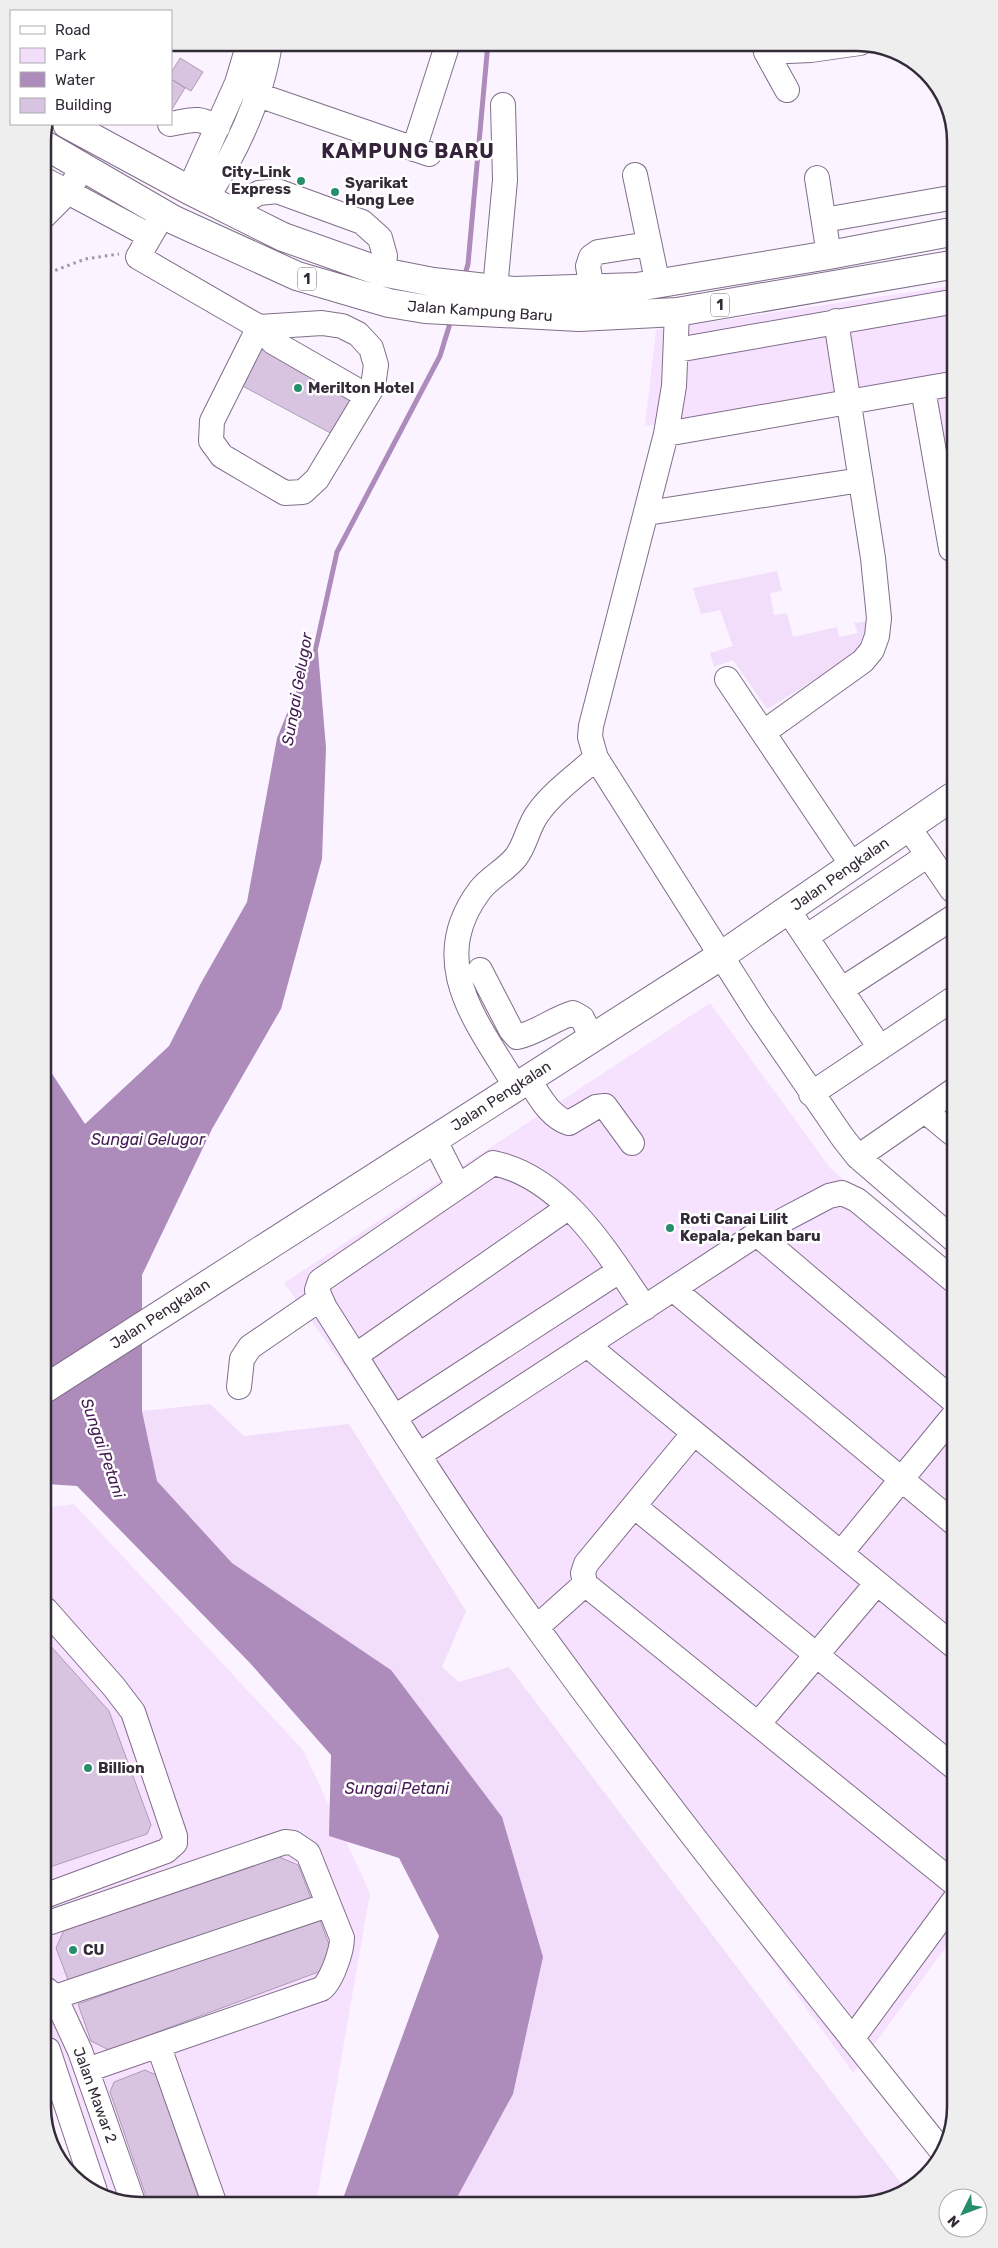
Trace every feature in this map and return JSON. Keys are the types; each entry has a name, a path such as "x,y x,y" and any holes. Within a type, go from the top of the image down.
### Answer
{"main road":[{"name":"Jalan Kampung Baru","path":"71,125 96,131 196,197 308,247 382,272 433,282 493,280 513,291 592,290 658,285 947,233"},
{"name":"Jalan Kampung Baru","path":"51,149 75,163 156,225 297,276 389,303 425,310 579,317 677,312 947,266"},
{"path":"75,163 86,164 165,199 196,197 218,225 287,264 297,276"},
{"name":"Jalan Pengkalan","path":"51,1385 722,955 947,800"}],"street":[{"path":"196,197 218,127 237,83 246,51"},
{"path":"196,197 220,177 258,95 268,51"},
{"path":"258,95 422,151 446,51"},
{"path":"767,51 787,90"},
{"path":"493,280 505,180 503,105"},
{"path":"172,123 192,118 218,127"},
{"path":"51,209 68,192 75,163"},
{"path":"635,175 658,285"},
{"path":"817,178 829,255"},
{"path":"51,182 68,192 156,225 138,257 259,327 273,342 367,396"},
{"path":"234,214 242,202 259,192 277,191 362,222 380,238 385,256 382,272"},
{"path":"824,220 947,199"},
{"path":"592,290 588,266 591,257 598,252 649,244"},
{"path":"677,350 947,303"},
{"path":"677,312 677,350 666,434 591,726 590,736 596,758 811,1094 858,1157 947,1233"},
{"path":"764,732 863,661 872,650 877,636 878,618 873,558 836,321"},
{"path":"322,323 342,326 358,334 370,348 376,365 373,386 317,479 303,492 285,493 222,456 212,441 212,421 259,327 322,323"},
{"path":"666,434 849,400 947,385"},
{"path":"923,389 947,526"},
{"path":"647,513 861,480"},
{"path":"727,679 852,865"},
{"path":"596,758 539,811 517,856 480,890 463,920 457,942 457,977 466,1000 522,1083 549,1111 560,1121 568,1123 596,1107 605,1106 632,1143"},
{"path":"908,827 947,883"},
{"path":"806,937 928,855"},
{"path":"788,910 880,1048"},
{"path":"841,990 947,921"},
{"path":"480,970 511,1030 517,1037 528,1035 558,1018 573,1013 582,1018 592,1038"},
{"path":"811,1094 947,1006"},
{"path":"858,1157 947,1096"},
{"path":"925,1111 947,1129"},
{"path":"434,1138 458,1186"},
{"path":"645,1308 620,1271 569,1208 528,1174 511,1167 493,1163 320,1281 317,1290 320,1299 355,1356 419,1455 480,1547 537,1627 693,1836 938,2147"},
{"path":"419,1455 758,1234 829,1196 842,1193 857,1200 947,1275"},
{"path":"355,1356 569,1208"},
{"path":"758,1234 947,1395"},
{"path":"395,1417 620,1271"},
{"path":"673,1289 947,1517"},
{"path":"239,1387 242,1359 250,1347 320,1299"},
{"path":"587,1345 947,1640"},
{"path":"841,1553 947,1424"},
{"path":"694,1433 586,1564 583,1573 585,1584 759,1723 947,1877"},
{"path":"634,1506 947,1761"},
{"path":"759,1723 877,1582"},
{"path":"537,1627 585,1584"},
{"path":"51,1616 114,1687 133,1712 175,1836 175,1843 166,1851 51,1894"},
{"path":"175,1843 208,1867"},
{"path":"51,1923 274,1844 292,1843 308,1853 342,1938 342,1946 327,1985 159,2047 87,2070"},
{"path":"51,1994 328,1905"},
{"path":"852,2039 947,1910"},
{"name":"Jalan Mawar 2","path":"51,1994 87,2070 131,2196"},
{"path":"159,2047 213,2197"},
{"name":"Jalan Mawar 2","path":"51,2059 92,2183"}],"path":[{"path":"51,272 85,259 119,254 138,257"}],"shaded area":[{"path":"947,287 947,575 916,384 645,426 656,330"},
{"path":"710,1003 831,1169 947,1268 947,1946 853,2073 284,1283"},
{"path":"74,1504 303,1750 370,1893 317,2197 135,2197 101,2188 83,2175 51,2093 51,1507"}],"green space":[{"path":"777,571 782,591 770,593 774,615 787,613 793,637 837,627 839,637 858,633 854,623 871,621 863,650 767,709 733,660 714,667 710,653 733,646 720,610 701,614 693,588"},
{"path":"210,1404 244,1436 349,1424 466,1611 442,1667 459,1682 509,1667 902,2185 886,2192 863,2197 457,2197 513,2094 391,1670 232,1563 157,1481 142,1411"}],"water":[{"name":"Sungai Petani","path":"317,640 326,748 322,859 281,1009 212,1129 142,1275 142,1411 157,1481 232,1563 391,1670 502,1817 543,1957 513,2094 457,2197 344,2197 439,1936 399,1858 329,1836 331,1755 250,1663 77,1486 51,1484 51,1072 85,1124 169,1046 201,983 247,902 277,738"}],"building":[{"path":"180,58 203,72 191,91 172,80 172,71"},
{"path":"172,80 185,88 172,109"},
{"name":"Merilton Hotel","path":"260,341 358,394 336,436 237,383"},
{"name":"Billion","path":"51,1646 109,1711 151,1825 147,1834 51,1867"},
{"path":"277,1856 298,1865 311,1898 70,1985 56,1948 64,1930"},
{"path":"319,1917 331,1950 321,1971 109,2050 91,2041 78,2004"},
{"path":"145,2070 156,2075 198,2197 146,2197 110,2092 114,2082"}],"waterway":[{"name":"Sungai Gelugor","path":"464,278 468,264 487,51"},
{"name":"Sungai Gelugor","path":"316,647 337,552 440,356 451,320"}],"place":[{"name":"City-Link Express","path":"301,181"},
{"name":"Syarikat Hong Lee","path":"335,192"},
{"name":"Merilton Hotel","path":"298,388"},
{"name":"Roti Canai Lilit Kepala, pekan baru","path":"670,1228"},
{"name":"Billion","path":"88,1768"},
{"name":"CU","path":"73,1950"}],"district":[{"name":"KAMPUNG BARU","path":"408,151"}]}
